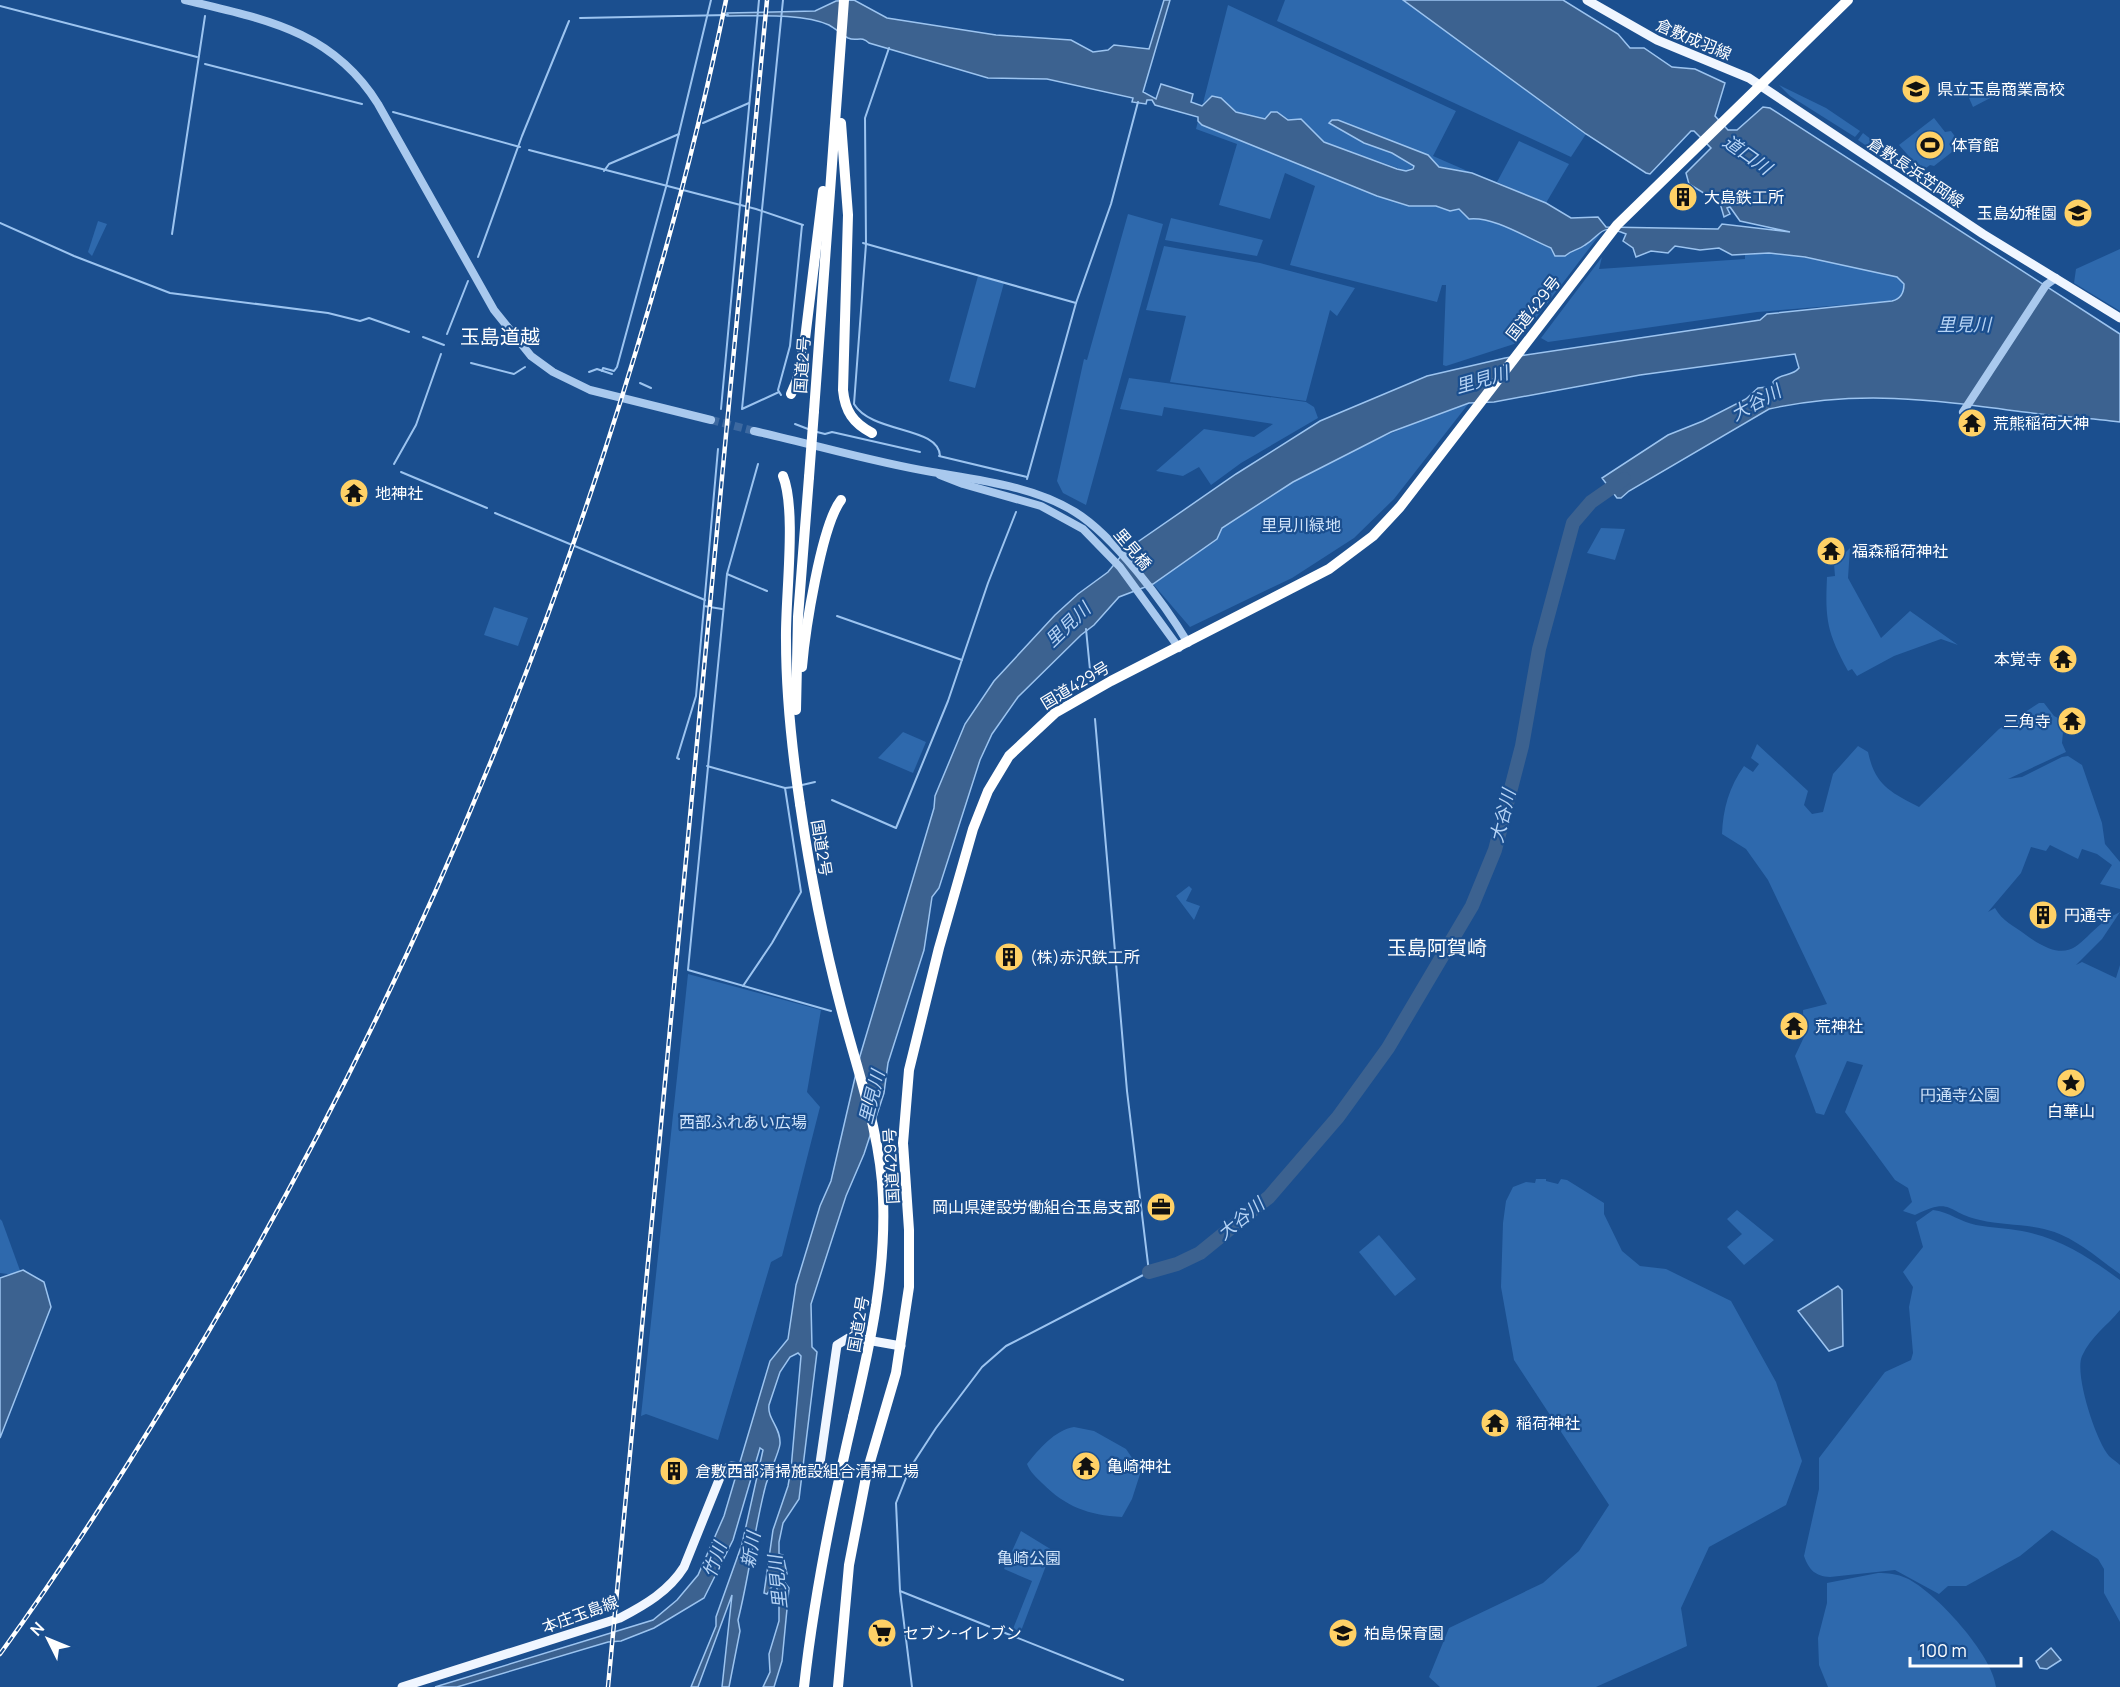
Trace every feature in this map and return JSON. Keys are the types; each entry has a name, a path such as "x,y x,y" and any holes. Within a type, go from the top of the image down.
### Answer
{"highway":[{"name":"国道2号","path":"804,1687 813,1607 827,1527 873,1330 881,1273 883,1197 867,1105 826,952 810,872 797,772 798,617 844,0"},
{"name":"国道429号","path":"838,1687 843,1615 857,1516 901,1346 910,1259 903,1143 909,1070 922,1012 980,810 1009,756 1039,725 1073,701 1181,642 1305,582 1362,545 1400,507 1617,225 1848,0"},
{"path":"839,81 848,215 843,390 850,416 859,426 872,433"},
{"path":"791,394 797,380 806,339 826,160 834,137"},
{"path":"783,476 789,504 786,667 797,772"},
{"path":"796,700 827,531 841,500"}],"main road":[{"name":"倉敷成羽線","path":"1587,0 1657,40 1759,85"},
{"name":"倉敷長浜笠岡線","path":"1759,85 1983,234 2120,318"},
{"name":"本庄玉島線","path":"402,1687 620,1618 653,1598 676,1580 684,1567 696,1542 718,1478 723,1470 731,1466 805,1474 815,1473 821,1466 837,1345 850,1337 901,1346"}],"street":[{"path":"185,0 293,29 317,41 353,71 378,104 500,319 531,356 559,375 590,390 711,420"},
{"path":"1963,412 2046,285 2056,278"},
{"path":"754,431 931,471"},
{"name":"里見橋","path":"931,471 966,475 1045,497 1075,512 1101,533 1126,560 1181,642"},
{"name":"里見橋","path":"931,471 963,484 1041,506 1069,520 1095,540 1120,567 1181,642"}],"green space":[{"path":"1285,0 1403,0 1586,134 1571,157 1277,21"},
{"path":"1228,5 1456,111 1433,156 1472,173 1439,167 1428,155 1364,143 1392,153 1414,166 1406,171 1324,142 1298,119 1288,120 1277,112 1271,112 1265,119 1236,112 1221,98 1212,96 1203,103"},
{"path":"1779,85 1826,108 1860,131 1855,137 1790,96"},
{"path":"1992,86 1996,95 1973,107 1969,98"},
{"name":"体育館","path":"1934,118 1945,132 1951,131 1961,145 1934,166 1930,165 1922,171 1899,145"},
{"path":"1198,121 1377,196 1409,206 1436,206 1450,211 1459,209 1471,219 1478,218 1499,223 1551,248 1552,252 1566,255 1572,248 1585,245 1604,229 1520,339 1514,344 1446,366 1443,365 1446,285 1442,285 1437,302 1290,265 1315,186 1285,173 1270,219 1219,205 1237,144 1196,129"},
{"path":"1863,133 1918,176 1911,177 1858,140"},
{"path":"1519,141 1569,164 1546,203 1497,182"},
{"path":"1128,214 1163,224 1086,505 1063,493 1057,481 1084,359 1087,360"},
{"path":"1171,218 1263,240 1257,256 1165,240"},
{"path":"98,221 107,224 92,256 88,252"},
{"path":"1164,246 1260,263 1355,288 1337,316 1330,310 1306,401 1170,382 1186,316 1146,310"},
{"path":"2120,249 2120,311 2074,283 2076,269"},
{"path":"1769,253 1829,261 1897,277 1904,285 1903,291 1900,297 1892,301 1757,312 1548,342 1541,338 1602,257 1599,269 1745,259 1745,255"},
{"path":"978,276 1004,283 975,388 949,381"},
{"path":"1129,378 1306,402 1314,407 1318,418 1241,463 1211,485 1199,467 1183,476 1156,471 1204,429 1254,437 1273,424 1164,407 1162,416 1120,409"},
{"name":"里見川緑地","path":"1469,403 1394,499 1354,538 1292,578 1190,627 1153,584 1216,539 1222,528 1233,518 1308,474 1414,424"},
{"path":"1601,528 1625,529 1615,560 1587,553"},
{"path":"1850,548 1848,578 1881,638 1910,611 1958,645 1941,639 1894,656 1857,676 1852,669 1848,671 1829,625 1826,592 1827,577 1835,576 1834,564"},
{"path":"494,607 528,618 518,646 484,635"},
{"name":"円通寺公園","path":"2039,703 2044,703 2054,716 2064,721 2062,743 2066,752 2008,779 2022,777 2062,757 2068,756 2082,765 2102,823 2105,844 2120,862 2120,889 2100,884 2112,865 2097,854 2082,849 2078,859 2050,845 2046,851 2031,847 2021,873 1988,912 1995,908 2005,920 2026,935 2058,951 2068,950 2078,945 2106,920 2120,912 2102,939 2076,965 2082,962 2116,978 2120,965 2120,1274 2075,1242 2055,1232 1980,1220 1943,1206 1927,1209 1915,1215 1903,1211 1912,1202 1908,1188 1895,1180 1845,1112 1863,1065 1847,1061 1824,1115 1816,1113 1795,1056 1804,1037 1803,1010 1827,1004 1768,880 1746,849 1722,834 1725,807 1734,782 1744,766 1753,772 1759,764 1751,758 1757,744 1808,791 1804,805 1812,814 1823,812 1833,774 1858,746 1868,752 1875,772 1885,786 1919,807 1999,729"},
{"path":"903,732 926,742 913,773 878,758"},
{"path":"1189,886 1192,889 1186,901 1200,906 1194,920 1176,896"},
{"name":"西部ふれあい広場","path":"688,974 821,1010 807,1092 820,1107 782,1256 771,1262 718,1440 646,1414 641,1416"},
{"path":"1536,1179 1546,1179 1546,1181 1558,1184 1561,1179 1567,1180 1604,1203 1604,1214 1622,1251 1640,1266 1666,1269 1731,1301 1776,1382 1802,1461 1786,1505 1709,1547 1681,1608 1687,1646 1596,1687 1440,1687 1429,1677 1449,1628 1543,1583 1579,1551 1609,1505 1514,1360 1501,1287 1503,1223 1506,1201 1513,1187 1526,1182 1535,1183"},
{"path":"1737,1210 1774,1240 1744,1265 1727,1247 1742,1234 1727,1219"},
{"path":"1933,1210 1976,1225 2036,1234 2086,1257 2120,1280 2120,1310 2090,1343 2082,1356 2080,1365 2084,1392 2098,1437 2109,1456 2120,1465 2120,1622 2104,1593 2104,1569 2098,1559 2052,1530 2020,1556 1966,1586 1948,1586 1939,1594 1895,1570 1830,1577 1816,1574 1806,1561 1804,1556 1819,1489 1819,1458 1885,1372 1911,1360 1913,1353 1909,1307 1913,1287 1903,1272 1923,1247 1916,1222"},
{"path":"0,1219 2,1221 22,1276 0,1273"},
{"path":"1379,1235 1416,1279 1395,1296 1359,1252"},
{"path":"1074,1427 1094,1431 1126,1449 1141,1471 1132,1499 1122,1517 1088,1512 1069,1504 1051,1491 1028,1467 1027,1464 1048,1441 1060,1432"},
{"name":"亀崎公園","path":"1021,1531 1052,1550 1021,1631 1013,1629 1032,1581 1004,1569"},
{"path":"1878,1573 1906,1578 1932,1596 1961,1625 1974,1642 1985,1658 1996,1687 1828,1687 1819,1665 1818,1638 1827,1603 1827,1583"}],"water":[{"path":"854,0 887,18 996,35 1071,40 1093,52 1108,50 1114,45 1149,49 1164,0 1170,0 1143,92 1156,99 1161,84 1193,94 1191,102 1202,106 1212,96 1221,98 1236,112 1265,119 1271,112 1277,112 1288,120 1301,119 1324,142 1397,169 1406,171 1413,169 1414,166 1392,153 1364,143 1329,123 1332,120 1338,120 1428,155 1439,167 1472,173 1546,203 1571,218 1598,217 1606,227 1718,229 1722,224 1790,232 1740,221 1730,207 1727,208 1730,214 1724,217 1720,203 1689,184 1686,173 1711,148 1694,131 1691,131 1650,174 1646,173 1586,134 1403,0 1563,0 1618,34 1630,48 1644,48 1672,67 1695,69 1725,83 1715,116 1728,130 1737,130 1763,107 1770,108 2120,334 2120,422 1897,398 1834,399 1802,403 1769,409 1629,491 1621,498 1617,498 1602,478 1668,435 1703,421 1746,399 1758,388 1767,387 1776,392 1773,382 1799,368 1795,354 1640,375 1494,402 1469,403 1391,432 1293,482 1222,528 1217,539 1153,584 1119,597 1094,625 1018,697 992,734 980,760 939,888 932,897 924,950 888,1063 884,1093 864,1154 846,1196 811,1304 812,1347 817,1352 799,1499 783,1523 779,1542 779,1554 783,1555 787,1574 781,1578 789,1588 782,1661 774,1687 763,1687 770,1672 769,1654 779,1621 779,1595 775,1582 767,1594 764,1593 773,1530 788,1486 791,1469 801,1356 798,1353 790,1357 780,1372 769,1405 780,1444 761,1504 738,1620 740,1631 729,1687 722,1687 732,1595 698,1687 691,1687 716,1626 716,1617 742,1544 763,1450 760,1448 733,1540 704,1598 654,1628 621,1641 608,1642 457,1687 435,1687 653,1620 677,1600 698,1575 724,1516 770,1361 788,1339 796,1285 820,1206 831,1181 860,1056 934,808 935,796 965,724 994,681 1055,615 1078,594 1108,572 1126,550 1236,474 1320,421 1427,376 1505,358 1760,320 1767,314 1892,301 1900,297 1903,290 1904,284 1897,277 1805,257 1769,253 1732,255 1719,248 1700,250 1675,246 1668,253 1651,251 1636,257 1633,248 1623,241 1626,234 1611,230 1602,231 1591,241 1565,256 1555,256 1551,248 1499,224 1469,219 1459,209 1450,211 1436,206 1409,206 1377,196 1202,125 1198,117 1155,105 1152,100 1147,100 1146,104 1132,102 1133,98 1047,79 988,78 869,43 864,39 851,39 818,21 779,16 727,16 727,13 815,11 836,1"},
{"path":"23,1270 44,1282 51,1307 0,1438 0,1278"},
{"path":"1838,1286 1842,1290 1843,1346 1829,1351 1798,1311"},
{"path":"2051,1648 2061,1660 2047,1669 2040,1668 2036,1661"}],"waterway":[{"path":"602,371 603,368 614,371 617,367 666,187 711,0"},
{"path":"721,409 759,0"},
{"path":"779,392 742,409 783,0"},
{"path":"0,6 197,57"},
{"path":"580,18 728,15"},
{"path":"172,234 205,16"},
{"path":"478,257 522,136 569,21"},
{"path":"889,48 865,118 866,244 854,404 863,414 875,421 929,439 937,446 940,456"},
{"path":"205,64 362,104"},
{"path":"1076,303 1111,204 1138,102"},
{"path":"703,123 749,103"},
{"path":"393,112 520,147"},
{"path":"604,171 609,164 679,134"},
{"path":"529,150 756,209 803,225"},
{"path":"0,223 74,256 170,293 328,313 360,321 369,318 409,332"},
{"path":"781,395 778,390 790,346 802,225"},
{"path":"863,243 1076,303 1027,479"},
{"path":"447,334 468,281"},
{"path":"423,337 444,345"},
{"path":"394,464 416,425 441,354"},
{"path":"471,363 514,374 525,367"},
{"path":"589,372 597,369 612,374"},
{"path":"640,383 651,388"},
{"path":"795,424 808,429"},
{"path":"817,432 825,434 832,432 920,452"},
{"path":"679,759 677,758 696,696 718,449"},
{"path":"939,456 1027,477"},
{"path":"758,464 727,574 688,970 831,1011"},
{"path":"401,472 487,508"},
{"name":"大谷川","path":"1149,1272 1177,1264 1200,1253 1269,1197 1338,1117 1388,1048 1472,906 1495,850 1522,746 1539,649 1573,523 1591,502 1624,479"},
{"path":"832,800 896,828 948,701 988,583 1016,512"},
{"path":"495,513 705,600"},
{"path":"727,574 767,591"},
{"path":"704,606 722,609"},
{"path":"837,616 962,660"},
{"name":"里見川","path":"1086,629 1091,680"},
{"path":"912,1687 900,1591 896,1503 910,1468 936,1428 982,1367 1006,1346 1149,1272 1127,1091 1095,719"},
{"path":"707,766 785,788 794,787"},
{"path":"802,785 815,782"},
{"path":"743,986 772,943 801,892 785,788"},
{"path":"900,1591 1123,1680"}],"tunnel":[{"path":"711,420 754,431"}],"railway":[{"path":"0,1654 109,1493 237,1282 360,1052 416,935 517,695 563,573 605,450 656,283 687,170 726,0"},
{"path":"608,1687 767,0"}],"place":[{"name":"県立玉島商業高校","path":"1916,89"},
{"name":"体育館","path":"1930,145"},
{"name":"大島鉄工所","path":"1683,197"},
{"name":"玉島幼稚園","path":"2078,213"},
{"name":"荒熊稲荷大神","path":"1972,423"},
{"name":"地神社","path":"354,493"},
{"name":"福森稲荷神社","path":"1831,551"},
{"name":"本覚寺","path":"2063,659"},
{"name":"三角寺","path":"2072,721"},
{"name":"円通寺","path":"2043,915"},
{"name":"(株)赤沢鉄工所","path":"1009,957"},
{"name":"荒神社","path":"1794,1026"},
{"name":"白華山","path":"2071,1083"},
{"name":"岡山県建設労働組合玉島支部","path":"1161,1207"},
{"name":"稲荷神社","path":"1495,1423"},
{"name":"亀崎神社","path":"1086,1466"},
{"name":"倉敷西部清掃施設組合清掃工場","path":"674,1471"},
{"name":"セブン-イレブン","path":"882,1633"},
{"name":"柏島保育園","path":"1343,1633"}],"district":[{"name":"玉島道越","path":"500,337"},
{"name":"玉島阿賀崎","path":"1437,948"}],"water label":[{"name":"道口川","path":"1747,155"},
{"name":"新川","path":"751,1550"},
{"name":"竹川","path":"715,1560"}]}
